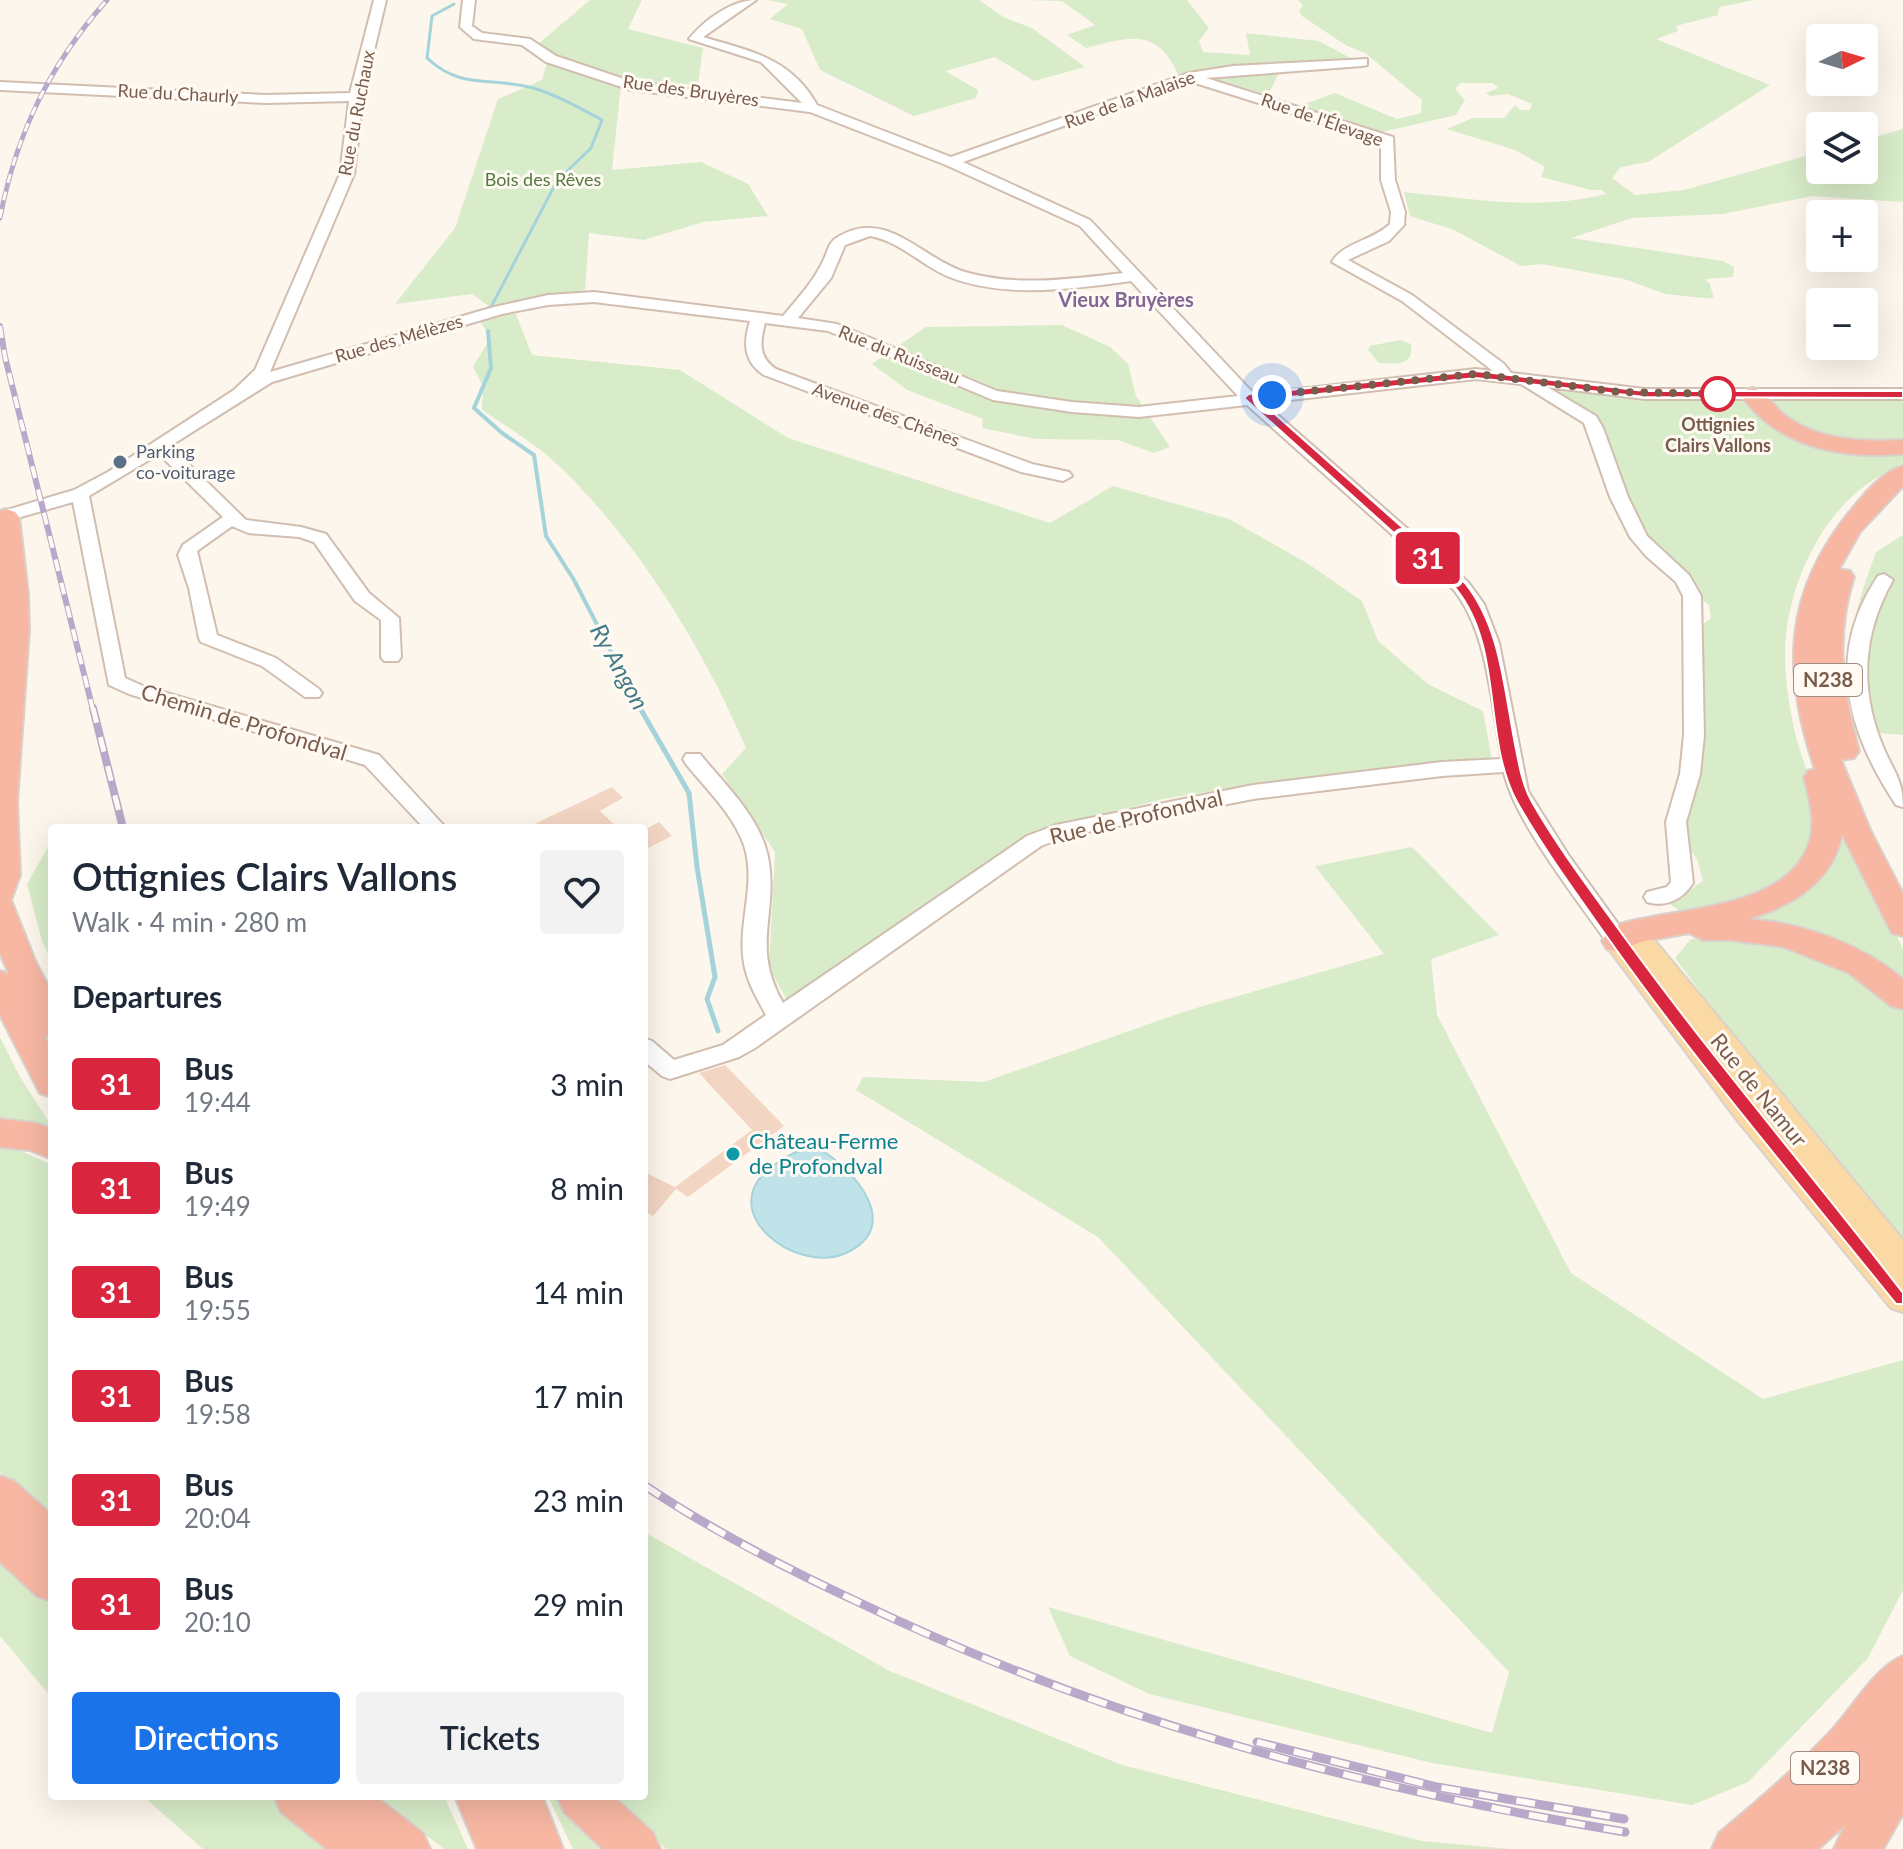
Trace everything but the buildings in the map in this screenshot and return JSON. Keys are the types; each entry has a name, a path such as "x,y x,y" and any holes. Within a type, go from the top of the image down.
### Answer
{"highway":[{"path":"1753,395 1767,413 1780,423 1815,438 1856,447 1903,447"},
{"name":"N238","path":"1903,474 1871,501 1806,617 1803,647 1806,694 1811,716 1841,797 1903,925"},
{"name":"N238","path":"1903,495 1843,553 1828,625 1828,681 1833,713 1862,797 1903,881"},
{"path":"0,893 4,875 2,802 15,630 15,594 3,518"},
{"path":"1631,939 1772,899 1794,888 1812,873 1823,852 1827,827 1808,735 1811,716"},
{"path":"0,908 19,961 48,1017"},
{"path":"1631,939 1727,928 1768,933 1843,957 1874,973 1903,997"},
{"path":"0,983 48,1076"},
{"path":"0,1133 35,1137 48,1143"},
{"path":"0,1494 48,1538"},
{"path":"0,1536 48,1578"},
{"name":"N238","path":"1735,1849 1783,1810 1853,1740 1903,1677"},
{"name":"N238","path":"1784,1849 1838,1801 1903,1725"},
{"path":"1857,1849 1903,1771"},
{"path":"302,1800 363,1849"},
{"path":"343,1800 407,1849"},
{"path":"480,1800 500,1849"},
{"path":"521,1800 540,1849"},
{"path":"584,1800 637,1849"}],"main road":[{"name":"Rue de Namur","path":"1631,939 1903,1263"},
{"name":"Rue de Namur","path":"1631,939 1749,1113 1903,1298"}],"street":[{"name":"Rue du Ruchaux","path":"268,371 347,174 356,97 380,0"},
{"name":"Rue des Bruyères","path":"469,0 466,27 472,34 523,41 551,59 618,82 812,108"},
{"path":"750,0 704,29 695,39 766,59 805,95 812,108"},
{"name":"Rue de la Malaise","path":"951,162 1189,77 1233,70 1362,62"},
{"name":"Rue de l'Élevage","path":"1189,77 1388,140 1389,182 1398,212 1397,225 1389,235 1343,256 1340,261 1412,302 1498,367 1505,376"},
{"name":"Rue du Chaurly","path":"0,86 266,99 356,97"},
{"name":"Rue de Namur","path":"812,108 883,133 1085,223 1249,398 1461,586 1475,604 1489,643 1518,791 1552,845 1631,939"},
{"path":"788,320 823,278 836,245 847,237 866,232 885,233 898,238 948,271 983,281 1030,284 1135,276"},
{"name":"Rue du Ruisseau","path":"499,310 548,300 594,297 788,320 856,335 993,395 1072,407 1139,412 1456,375 1505,376 1645,394 1903,394"},
{"name":"Rue des Mélèzes","path":"3,518 80,494 160,446 268,371 299,368 499,310"},
{"name":"Avenue des Chênes","path":"760,316 753,354 758,364 770,372 1027,468 1063,476"},
{"path":"1526,379 1541,392 1590,420 1613,487 1641,541 1681,577 1689,586 1692,596 1694,735 1690,774 1676,822 1682,883 1674,893 1655,897"},
{"path":"160,446 241,523"},
{"name":"Chemin de Profondval","path":"80,494 116,681 136,690 372,760 432,824"},
{"path":"312,693 269,662 208,638 198,588 187,555 195,545 241,523 320,538 362,597 390,618 391,657"},
{"path":"1884,580 1862,619 1855,671 1870,739 1887,777 1903,800"},
{"path":"693,759 754,843 759,879 754,956 758,979 779,1017"},
{"name":"Rue de Profondval","path":"648,1051 670,1070 731,1051 1034,841 1063,830 1253,792 1442,769 1512,765"}],"green space":[{"name":"Bois des Rêves","path":"590,0 642,0 628,29 703,48 698,84 621,85 612,170 701,162 748,184 768,216 703,222 644,240 589,233 585,290 491,308 472,294 395,304 455,228 498,99 542,80 548,59 537,45"},
{"path":"767,0 979,0 1005,18 1032,28 1085,67 1034,81 995,57 945,71 978,90 976,98 914,116 820,70 802,29 770,19 788,4"},
{"path":"1027,0 1187,0 1209,28 1199,41 1203,52 1250,55 1246,33 1319,41 1354,60 1340,70 1280,71 1268,95 1208,78 1180,78 1162,50 1142,39 1117,40 1086,48 1067,35 1095,25 1062,1"},
{"path":"1298,0 1755,0 1719,7 1718,15 1676,26 1678,31 1656,39 1770,85 1648,162 1621,167 1612,178 1635,195 1684,190 1806,156 1806,184 1878,184 1878,136 1903,129 1903,202 1812,196 1723,214 1632,218 1571,238 1723,261 1734,267 1733,277 1705,279 1710,284 1714,299 1665,294 1624,279 1542,264 1521,266 1454,230 1410,216 1404,192 1530,203 1606,194 1602,190 1541,177 1545,167 1515,150 1447,129 1473,118 1504,118 1515,105 1520,110 1530,110 1532,104 1508,94 1490,96 1486,93 1498,88 1493,83 1460,83 1455,89 1465,100 1456,115 1378,133 1296,107 1335,93 1397,119 1421,113 1422,100 1365,53 1347,46 1302,16 1299,11 1303,5"},
{"path":"515,312 532,355 680,370 788,438 1050,523 1113,486 1229,519 1307,563 1362,601 1378,641 1428,684 1483,711 1492,760 1255,784 1163,799 1029,834 788,1002 769,968 775,852 722,774 746,748 708,669 662,592 608,519 548,456 482,410 483,386 473,367 491,337 480,322"},
{"path":"1062,325 1110,347 1128,364 1136,396 1170,447 1154,453 1118,440 1036,439 982,428 983,419 907,390 872,364 926,327"},
{"path":"1400,340 1411,344 1410,356 1403,362 1379,363 1368,350 1370,346"},
{"path":"1533,386 1652,399 1744,399 1760,419 1775,428 1903,452 1903,463 1866,485 1832,518 1818,539 1797,584 1786,632 1786,674 1796,738 1816,801 1817,819 1809,855 1799,870 1780,883 1738,899 1682,913 1670,904 1703,881 1697,859 1688,848 1686,822 1702,746 1703,624 1711,618 1709,605 1701,599 1697,586 1632,515 1611,459 1607,436 1595,418"},
{"path":"1778,398 1903,401 1903,442 1864,444 1821,436 1780,418 1769,401"},
{"path":"1903,535 1903,735 1863,732 1851,682 1852,632 1876,552"},
{"path":"1839,814 1903,949 1903,990 1893,979 1713,922 1795,898 1829,868"},
{"path":"48,847 48,954 42,941 27,884"},
{"path":"1412,847 1499,935 1431,959 1437,1015 1571,1273 1763,1399 1903,1360 1903,1590 1868,1658 1748,1782 1692,1805 1432,1763 1149,1694 1070,1656 1048,1607 1492,1733 1509,1672 1098,1237 856,1090 863,1077 984,1082 1186,1011 1384,954 1315,866"},
{"path":"1745,937 1808,950 1863,978 1903,1008 1903,1241 1745,1052 1675,958 1691,939"},
{"path":"0,1037 48,1125 0,1120"},
{"path":"0,1145 10,1146 48,1163 48,1515 0,1472"},
{"path":"648,1534 890,1671 1122,1765 1422,1841 1511,1849 666,1849 612,1800 648,1800"},
{"path":"0,1559 48,1603 48,1693 0,1636"},
{"path":"148,1800 275,1800 338,1849 203,1849"},
{"path":"380,1800 446,1800 468,1849 444,1849"},
{"path":"550,1800 559,1800 599,1849 573,1849"}],"water":[{"path":"818,1148 832,1157 858,1183 872,1213 871,1228 863,1242 846,1253 826,1258 805,1255 784,1247 767,1234 755,1219 751,1201 757,1183 774,1165 794,1153"}],"waterway":[{"name":"Ry Angon","path":"454,4 432,16 427,58 453,75 533,88 602,120 591,148 557,181 491,307"},
{"name":"Ry Angon","path":"488,331 491,368 474,408 502,433 534,455 546,536 574,580 641,710"},
{"name":"Ry Angon","path":"640,708 689,793 697,867 715,977 707,999 718,1031"}],"railway":[{"path":"0,218 15,158 38,102 68,49 107,0"},
{"path":"0,326 5,357 93,710"},
{"path":"93,708 122,824"},
{"path":"648,1488 748,1547 856,1601 949,1643 1137,1715 1329,1771 1426,1794 1625,1832"},
{"path":"1257,1742 1437,1787 1624,1819"}],"bus line":[{"name":"31","path":"1903,394 1645,394 1476,374 1249,398 1461,586 1475,604 1489,643 1518,791 1527,806 1561,861 1678,1024 1903,1299"}],"place":[{"name":"Ottignies Clairs Vallons","path":"1718,394"},
{"name":"Parking co-voiturage","path":"120,462"},
{"name":"Château-Ferme de Profondval","path":"733,1154"}],"district":[{"name":"Vieux Bruyères","path":"1126,300"}],"route":[{"path":"1272,395 1476,374 1620,392 1726,394 1718,394"}]}
